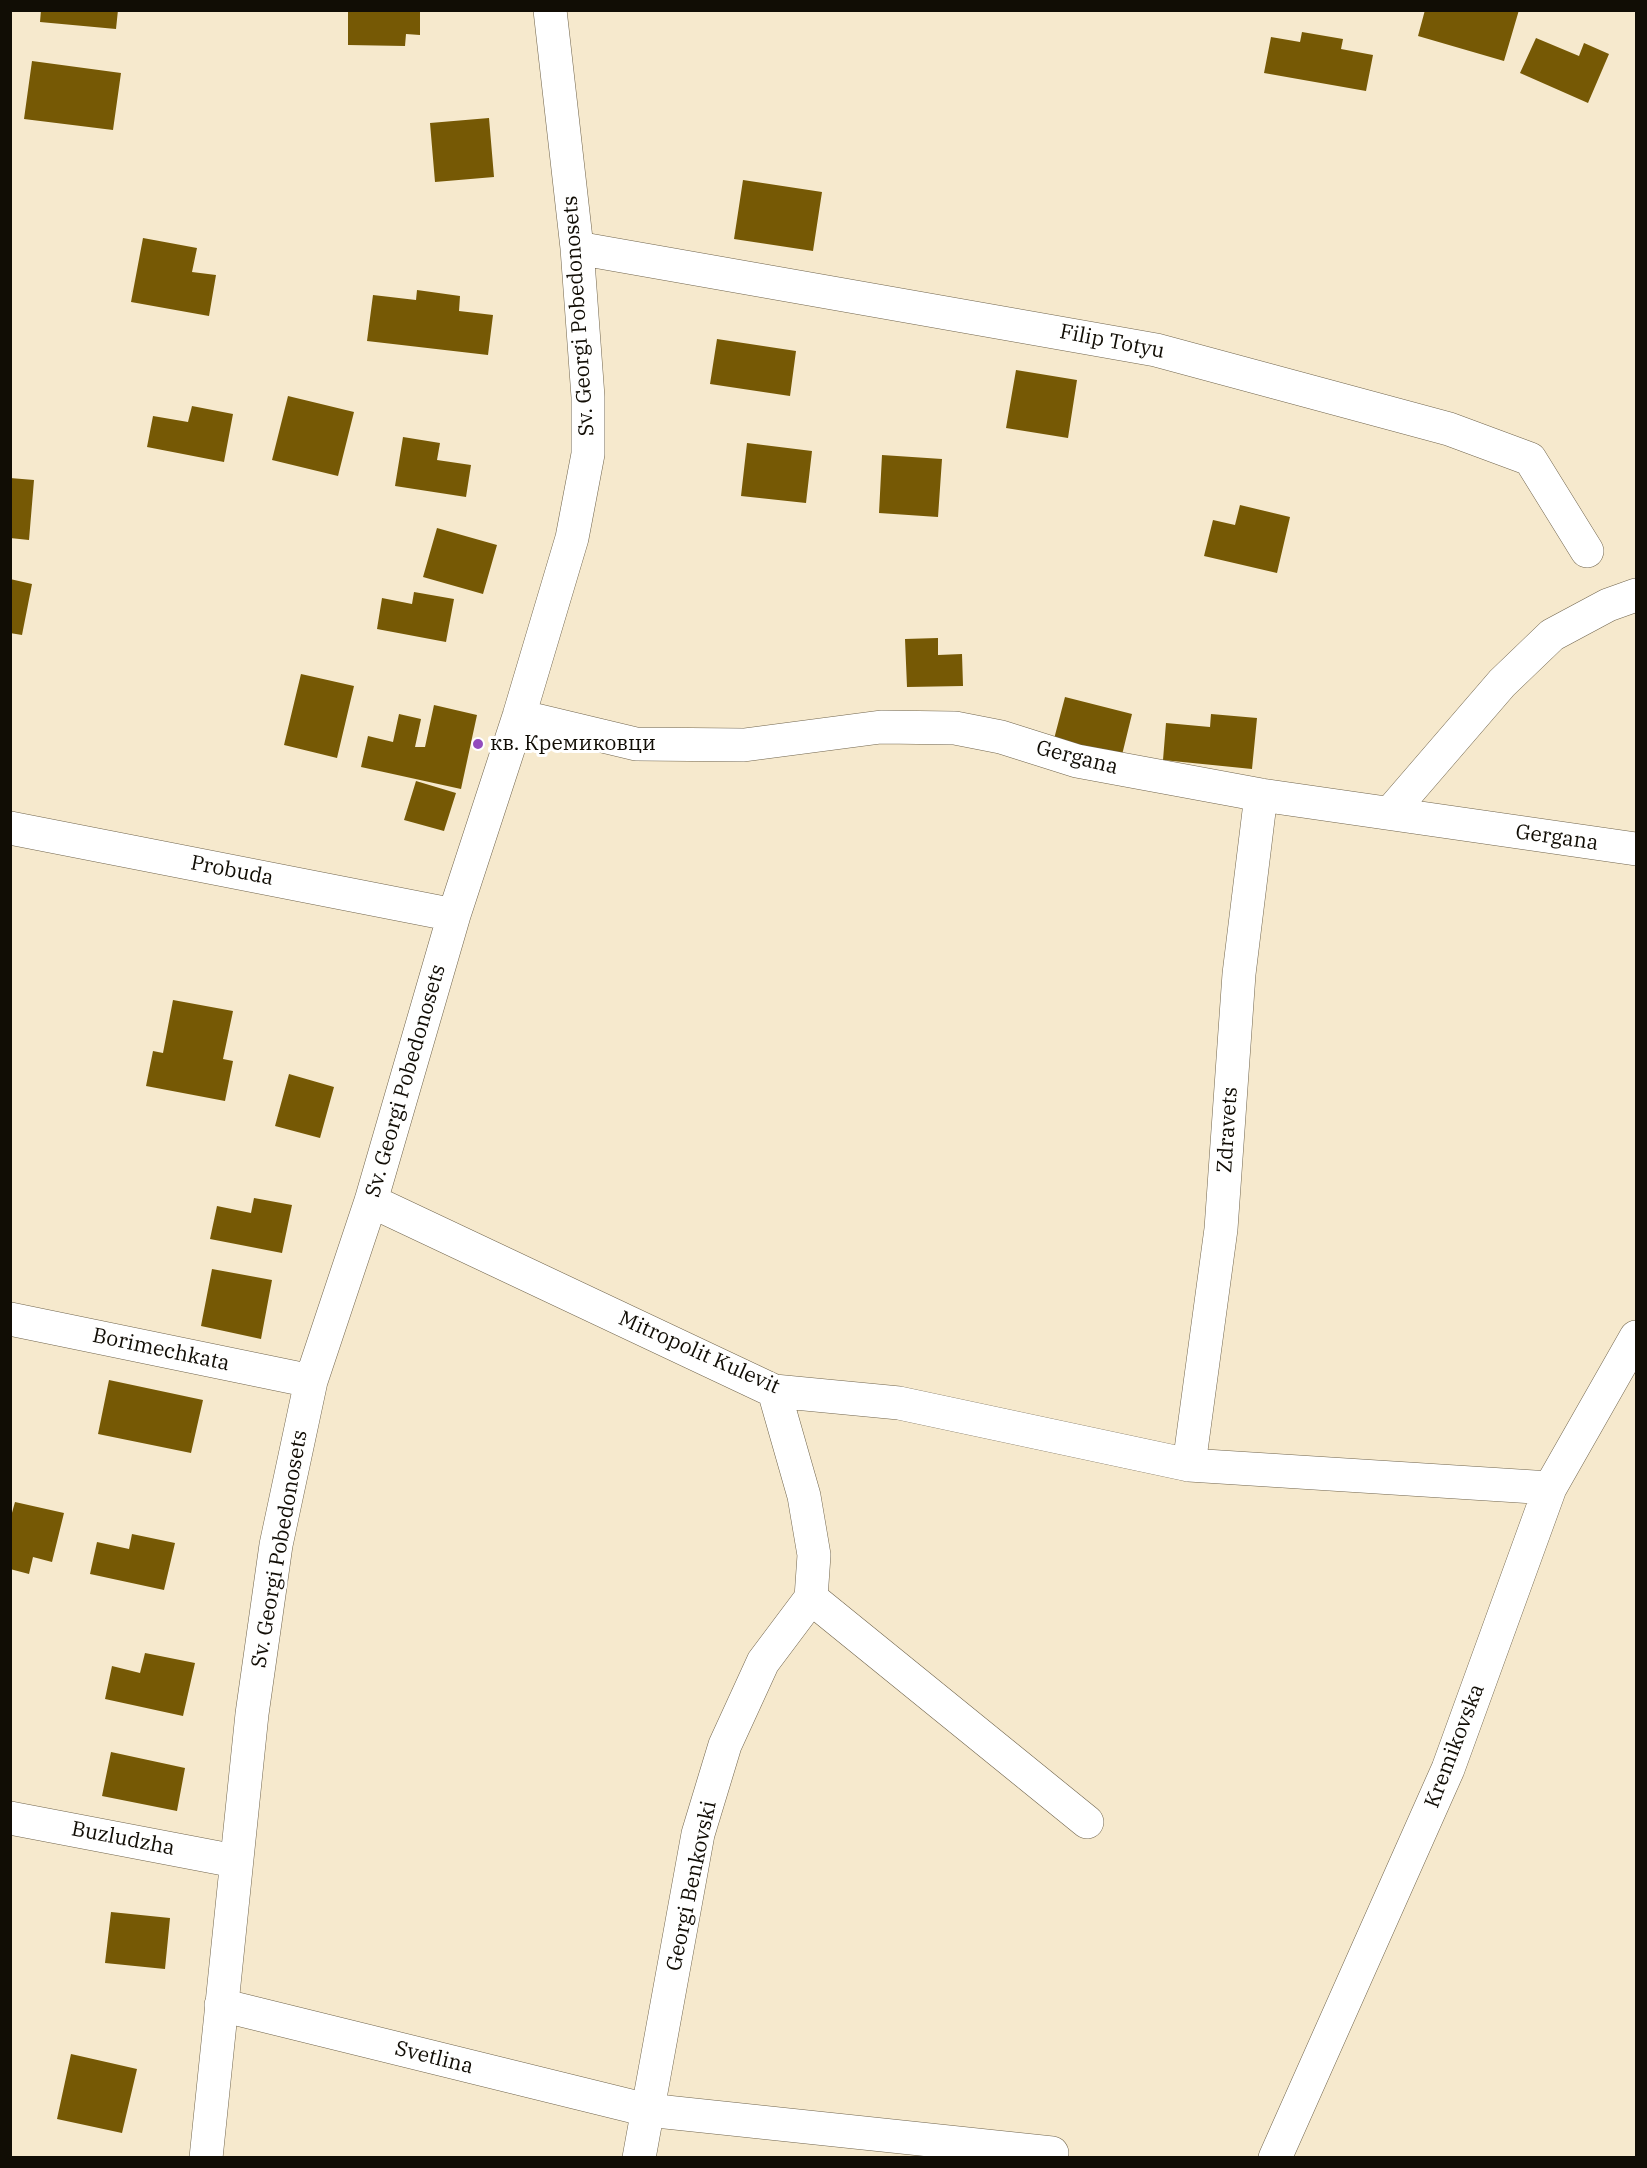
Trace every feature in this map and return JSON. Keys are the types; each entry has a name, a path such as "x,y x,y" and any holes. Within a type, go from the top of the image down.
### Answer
{"street":[{"name":"Sv. Georgi Pobedonosets","path":"206,2157 252,1714 276,1545 311,1381 372,1201 454,915 519,716 572,538 588,454 588,397 577,248 550,10"},
{"name":"Filip Totyu","path":"577,248 1156,350 1449,429 1530,459 1587,551"},
{"path":"1390,813 1502,683 1552,635 1608,605 1636,595"},
{"name":"Gergana","path":"519,716 636,744 744,745 880,727 955,728 1000,737 1077,761 1261,795 1636,849"},
{"name":"Zdravets","path":"1189,1465 1221,1229 1239,974 1261,795"},
{"name":"Probuda","path":"10,828 454,915"},
{"name":"Mitropolit Kulevit","path":"372,1201 774,1391 898,1403 1189,1465 1550,1488"},
{"name":"Borimechkata","path":"10,1319 311,1381"},
{"name":"Kremikovska","path":"1275,2157 1448,1768 1550,1488 1636,1337"},
{"path":"774,1391 806,1506 814,1555 811,1598 1088,1822"},
{"name":"Georgi Benkovski","path":"639,2157 698,1834 725,1744 763,1662 811,1598"},
{"name":"Buzludzha","path":"10,1818 236,1861"},
{"name":"Svetlina","path":"221,2005 647,2110 1052,2153"}],"building":[{"path":"41,10 118,10 116,29 40,22"},
{"path":"348,10 420,10 420,35 406,34 405,46 348,45"},
{"path":"1425,10 1519,10 1504,61 1418,36"},
{"path":"1302,32 1343,39 1341,49 1373,55 1366,91 1264,73 1271,37 1300,42"},
{"path":"1536,38 1579,56 1584,43 1609,54 1588,103 1520,73"},
{"path":"32,61 121,73 113,130 24,119"},
{"path":"489,118 494,177 435,182 430,123"},
{"path":"743,180 822,192 813,251 734,239"},
{"path":"143,238 197,248 192,272 216,275 209,316 131,302"},
{"path":"417,290 460,296 459,311 493,315 488,355 367,341 373,295 416,300"},
{"path":"717,339 796,351 790,396 710,384"},
{"path":"1016,370 1077,380 1068,438 1006,428"},
{"path":"288,396 354,412 338,476 272,460"},
{"path":"192,406 233,414 224,462 147,447 153,416 188,422"},
{"path":"403,437 440,443 437,460 471,465 466,497 395,486"},
{"path":"747,443 812,451 806,503 741,496"},
{"path":"882,455 942,459 938,517 879,513"},
{"path":"10,478 34,480 29,540 10,538"},
{"path":"1240,505 1290,517 1277,573 1204,556 1213,520 1235,525"},
{"path":"437,528 497,545 483,594 423,577"},
{"path":"10,579 32,584 22,635 10,633"},
{"path":"414,592 454,599 446,642 377,629 382,598 412,604"},
{"path":"938,638 938,655 962,654 963,686 907,687 905,639"},
{"path":"301,674 354,686 337,758 284,745"},
{"path":"1065,697 1132,714 1122,755 1054,739"},
{"path":"434,705 477,715 461,789 361,767 368,736 393,742 399,714 421,719 415,747 425,747"},
{"path":"1211,714 1257,718 1252,769 1163,760 1166,723 1210,727"},
{"path":"416,781 456,793 444,831 404,820"},
{"path":"173,1000 233,1011 223,1059 233,1061 225,1101 146,1086 153,1051 163,1053"},
{"path":"289,1074 334,1087 320,1138 275,1126"},
{"path":"254,1198 292,1205 282,1253 210,1239 217,1206 251,1213"},
{"path":"212,1269 272,1280 261,1339 201,1326"},
{"path":"109,1380 203,1400 191,1453 98,1434"},
{"path":"15,1502 64,1513 52,1562 33,1557 29,1574 10,1569 10,1520"},
{"path":"132,1534 175,1543 164,1590 90,1574 97,1542 129,1549"},
{"path":"145,1653 195,1663 183,1716 105,1699 112,1666 140,1673"},
{"path":"111,1752 185,1768 177,1811 102,1796"},
{"path":"111,1912 170,1918 165,1969 105,1963"},
{"path":"71,2054 137,2069 122,2133 57,2119"}],"place":[{"name":"кв. Кремиковци","path":"478,744"}]}
